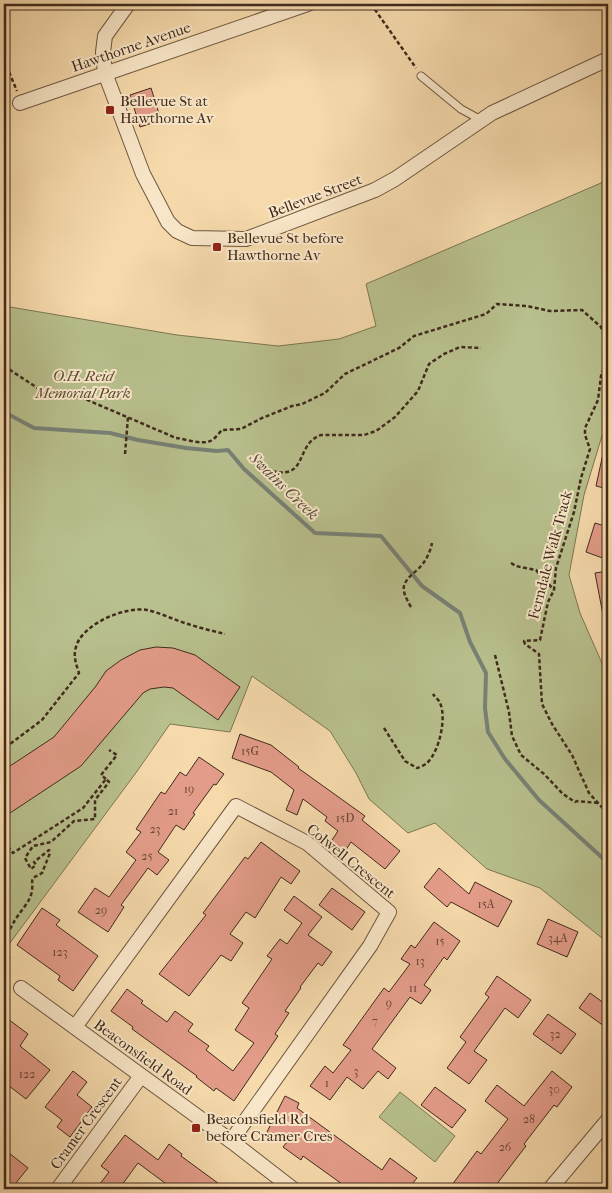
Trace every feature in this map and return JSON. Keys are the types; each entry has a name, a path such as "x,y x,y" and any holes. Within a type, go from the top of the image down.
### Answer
{"street":[{"name":"Bellevue Street","path":"128,4 105,36 103,52 105,73 138,161 168,222 177,231 192,238 246,239 376,190 503,107 608,59"},
{"name":"Hawthorne Avenue","path":"20,103 308,4"},
{"name":"Colwell Crescent","path":"75,1027 236,806 307,843 389,912 370,946 231,1141"},
{"name":"Beaconsfield Road","path":"21,988 231,1141 293,1189"},
{"name":"Cramer Crescent","path":"58,1189 141,1076"},
{"path":"550,1189 608,1120"}],"lane":[{"path":"421,76 461,109 482,120"}],"path":[{"path":"371,4 421,76"},
{"path":"4,60 20,103"},
{"path":"4,366 39,389 71,393 176,438 194,440 201,443 211,441 222,430 241,429 262,418 302,404 325,393 345,374 399,348 414,336 486,314 497,304 527,306 550,311 582,310 601,327 608,346"},
{"path":"266,469 278,473 288,472 298,465 309,442 314,437 321,435 364,434 376,431 395,417 418,391 429,364 444,354 460,347 481,348"},
{"name":"Ferndale Walk Track","path":"608,356 601,376 598,400 585,428 585,435 590,449 581,478 574,512 556,568 554,590 548,602 540,640 524,641 525,644 539,654 542,704 552,724 572,755 589,794 608,814"},
{"path":"125,454 128,417"},
{"path":"411,607 405,596 403,586 408,577 418,570 430,552 432,543"},
{"path":"511,563 516,566 536,570 554,590"},
{"path":"4,745 10,744 42,720 79,673 74,656 79,638 101,621 122,611 146,610 189,625 225,634"},
{"path":"495,656 509,712 512,736 521,755 544,774 563,794 575,802 599,803"},
{"path":"384,728 405,761 417,768 428,762 441,736 442,719 440,703 433,694"},
{"path":"4,937 25,908 33,889 31,884 33,878 42,873 50,853 49,850 34,862 36,865 31,869 25,858 33,846 51,842 74,822 95,819 95,800 109,782 101,775 117,755 109,750"},
{"path":"4,842 13,853 83,808 106,779"},
{"path":"4,954 10,958"}],"green space":[{"name":"O.H. Reid Memorial Park","path":"608,180 608,416 584,495 569,575 580,613 608,677 608,943 540,888 487,869 435,823 408,833 369,799 356,773 330,731 252,676 230,732 170,724 4,951 4,306 177,335 278,346 339,339 376,326 366,284"},
{"path":"400,1092 455,1136 435,1162 379,1117"}],"building":[{"path":"151,88 161,120 140,127 130,95"},
{"path":"604,449 608,450 608,489 596,486"},
{"path":"595,523 608,527 608,560 586,552"},
{"path":"608,571 608,615 603,615 595,573"},
{"path":"156,647 173,648 195,655 240,687 218,720 173,688 150,689 143,693 81,766 4,817 4,770 54,737 106,671 140,650"},
{"path":"240,734 271,745 298,768 365,816 362,820 400,851 385,869 351,842 342,856 328,846 338,831 325,821 327,817 303,799 297,815 286,810 294,790 271,772 232,758"},
{"path":"199,757 224,774 216,785 214,784 193,813 195,814 184,830 176,825 158,852 169,860 157,875 148,868 121,905 124,907 108,932 78,912 95,888 109,897 136,860 126,852 141,832 136,829 161,792 165,794 180,772 186,776"},
{"path":"261,842 300,871 291,884 281,877 255,918 246,912 230,934 243,943 231,961 221,955 189,996 159,974 206,915 203,913 245,857 248,859"},
{"path":"439,868 469,894 475,882 512,901 498,927 451,902 447,907 424,887"},
{"path":"332,888 365,912 352,930 319,905"},
{"path":"294,896 322,917 308,935 332,952 322,966 318,963 300,987 285,1011 289,1013 275,1034 278,1036 234,1101 216,1088 214,1091 111,1011 127,989 143,1001 141,1003 167,1022 175,1011 193,1024 188,1031 209,1046 206,1050 233,1071 254,1043 235,1030 249,1008 242,1003 272,959 267,956 280,939 287,944 302,923 284,910"},
{"path":"42,908 60,920 56,925 98,956 73,991 58,980 60,976 17,945"},
{"path":"548,919 578,932 567,957 537,944"},
{"path":"434,922 460,941 447,960 444,957 424,985 431,990 421,1004 410,997 372,1049 396,1068 388,1079 378,1071 363,1089 347,1077 330,1100 310,1086 325,1066 333,1073 351,1050 343,1045 384,988 389,992 410,964 401,959 411,945 415,948"},
{"path":"497,976 531,1000 518,1018 505,1008 474,1051 487,1060 469,1084 447,1068 466,1042 460,1037 489,997 485,994"},
{"path":"590,993 608,1006 608,1029 579,1008"},
{"path":"548,1014 576,1034 561,1054 533,1034"},
{"path":"4,1016 28,1034 20,1046 50,1070 26,1099 4,1082"},
{"path":"73,1071 87,1082 77,1095 92,1107 70,1137 57,1127 62,1120 45,1107"},
{"path":"552,1071 572,1087 557,1107 554,1105 493,1189 449,1189 477,1151 481,1154 508,1119 485,1101 497,1085 524,1106"},
{"path":"435,1087 466,1110 452,1128 421,1105"},
{"path":"285,1096 299,1103 297,1108 382,1170 390,1158 417,1178 408,1189 349,1189 303,1156 301,1160 283,1147 287,1142 267,1132"},
{"path":"125,1135 158,1160 169,1144 182,1154 181,1156 226,1189 173,1189 138,1163 119,1189 96,1189 109,1172 101,1166"},
{"path":"4,1149 28,1168 11,1189 4,1189"}],"waterway":[{"name":"Swains Creek","path":"4,412 34,428 110,433 186,448 217,451 228,450 244,469 315,533 381,536 422,586 460,613 470,642 486,673 485,708 488,732 505,759 539,800 608,863"}],"place":[{"name":"Bellevue St at Hawthorne Av","path":"110,110"},
{"name":"Bellevue St before Hawthorne Av","path":"217,247"},
{"name":"Beaconsfield Rd before Cramer Cres","path":"196,1128"}]}
